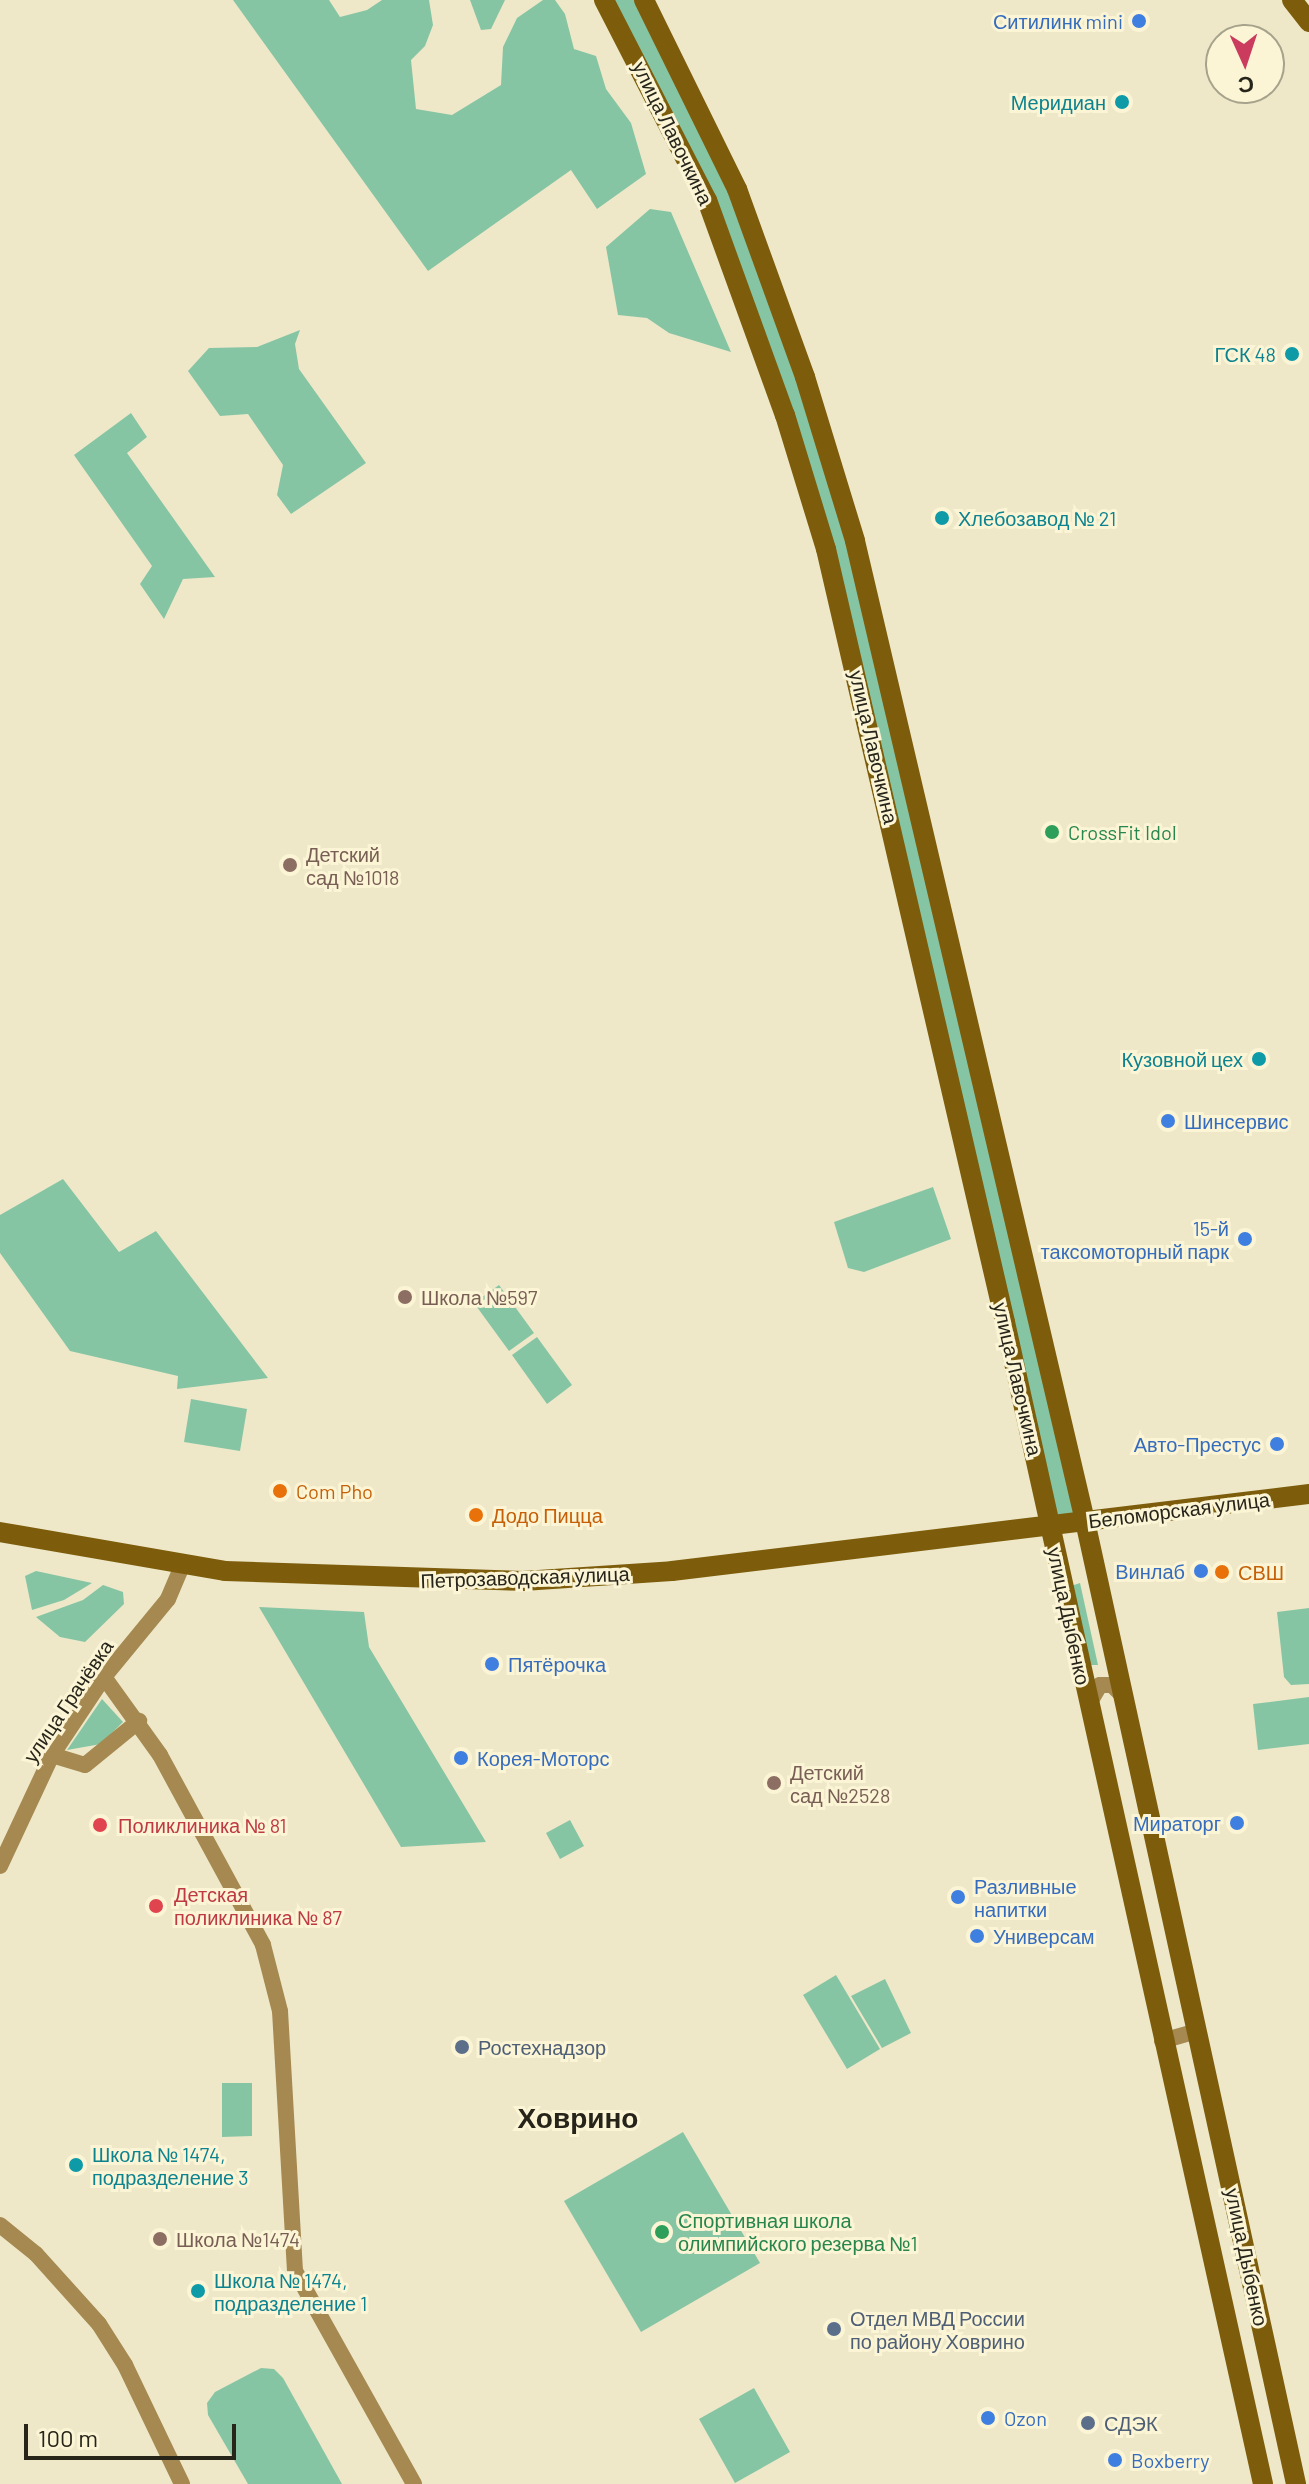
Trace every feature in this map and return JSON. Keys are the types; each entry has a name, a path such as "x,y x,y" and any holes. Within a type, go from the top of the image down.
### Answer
{"main road":[{"name":"улица Лавочкина","path":"604,0 707,200 815,510 1050,1526"},
{"name":"улица Лавочкина","path":"644,0 737,189 844,502 920,798 1085,1521"},
{"path":"1292,0 1309,22"},
{"path":"815,510 823,519 834,521 843,513 844,502"},
{"path":"826,549 828,538 837,531 848,532 855,541"},
{"name":"Беломорская улица","path":"1050,1526 1309,1494"},
{"name":"улица Дыбенко","path":"1085,1521 1296,2484"},
{"name":"улица Дыбенко","path":"1050,1526 1162,2041 1263,2484"},
{"name":"Петрозаводская улица","path":"0,1532 182,1566 357,1578 523,1581 672,1571 1050,1526"}],"street":[{"name":"улица Грачёвка","path":"0,1866 52,1755 104,1677 168,1599 182,1566"},
{"path":"104,1677 139,1721 263,1945 280,2011 295,2271 414,2484"},
{"name":"улица Дыбенко","path":"1089,1706 1091,1693 1100,1685 1112,1685 1124,1698"},
{"path":"52,1755 85,1765 139,1721"},
{"path":"1162,2041 1197,2031"},
{"path":"0,2225 36,2254 99,2324 125,2365 182,2484"}],"green space":[{"path":"233,0 329,0 340,17 367,10 382,0 429,0 433,25 425,46 411,60 416,109 452,115 501,85 503,47 517,18 543,0 555,0 565,14 574,49 596,56 606,89 631,123 646,174 597,209 571,170 428,271"},
{"path":"470,0 505,0 491,29 481,30"},
{"path":"604,0 644,0 695,98 805,377 1085,1521 1050,1526 849,641 754,323"},
{"path":"650,209 671,212 731,352 669,333 647,318 618,315 606,247"},
{"path":"300,330 295,344 299,369 366,463 291,514 277,495 283,465 248,414 220,416 188,371 209,348 257,347"},
{"path":"131,413 147,437 127,453 215,577 183,579 164,619 140,584 152,566 74,455"},
{"path":"63,1179 119,1252 156,1231 268,1378 177,1389 178,1376 70,1351 0,1253 0,1215"},
{"path":"933,1187 951,1239 864,1272 848,1268 834,1222"},
{"path":"499,1285 534,1333 509,1351 474,1303"},
{"path":"537,1337 572,1385 547,1404 512,1355"},
{"path":"191,1399 247,1409 240,1451 184,1442"},
{"path":"36,1571 92,1583 64,1600 32,1610 25,1576"},
{"path":"1080,1583 1098,1665 1091,1665 1071,1586"},
{"path":"103,1585 123,1592 124,1604 85,1642 60,1637 36,1617 83,1600"},
{"path":"259,1607 364,1612 369,1647 486,1842 401,1847"},
{"path":"1309,1608 1309,1684 1291,1685 1284,1677 1277,1612"},
{"path":"1309,1697 1309,1744 1258,1750 1253,1704"},
{"path":"102,1699 123,1722 101,1744 67,1750"},
{"path":"570,1820 584,1846 560,1859 546,1833"},
{"path":"836,1975 880,2049 847,2069 803,1995"},
{"path":"885,1979 911,2033 882,2048 851,1996"},
{"path":"222,2083 252,2083 252,2136 222,2137"},
{"name":"Спортивная школа олимпийского резерва №1","path":"683,2132 760,2263 641,2332 564,2201"},
{"path":"261,2368 274,2369 283,2378 342,2484 248,2484 208,2415 207,2403 215,2392"},
{"path":"754,2388 790,2452 735,2483 699,2419"}],"place":[{"name":"Ситилинк mini","path":"1139,21"},
{"name":"Меридиан","path":"1122,102"},
{"name":"ГСК 48","path":"1292,354"},
{"name":"Хлебозавод № 21","path":"942,518"},
{"name":"CrossFit Idol","path":"1052,832"},
{"name":"Детский сад №1018","path":"290,865"},
{"name":"Кузовной цех","path":"1259,1059"},
{"name":"Шинсервис","path":"1168,1121"},
{"name":"15-й таксомоторный парк","path":"1245,1239"},
{"name":"Школа №597","path":"405,1297"},
{"name":"Авто-Престус","path":"1277,1444"},
{"name":"Com Pho","path":"280,1491"},
{"name":"Додо Пицца","path":"476,1515"},
{"name":"Винлаб","path":"1201,1571"},
{"name":"СВШ","path":"1222,1572"},
{"name":"Пятёрочка","path":"492,1664"},
{"name":"Корея-Моторс","path":"461,1758"},
{"name":"Детский сад №2528","path":"774,1783"},
{"name":"Мираторг","path":"1237,1823"},
{"name":"Поликлиника № 81","path":"100,1825"},
{"name":"Разливные напитки","path":"958,1897"},
{"name":"Детская поликлиника № 87","path":"156,1906"},
{"name":"Универсам","path":"977,1936"},
{"name":"Ростехнадзор","path":"462,2047"},
{"name":"Школа № 1474, подразделение 3","path":"76,2165"},
{"name":"Спортивная школа олимпийского резерва №1","path":"662,2232"},
{"name":"Школа №1474","path":"160,2239"},
{"name":"Школа № 1474, подразделение 1","path":"198,2291"},
{"name":"Отдел МВД России по району Ховрино","path":"834,2329"},
{"name":"Ozon","path":"988,2418"},
{"name":"СДЭК","path":"1088,2423"},
{"name":"Boxberry","path":"1115,2460"}],"district":[{"name":"Ховрино","path":"578,2117"}]}
